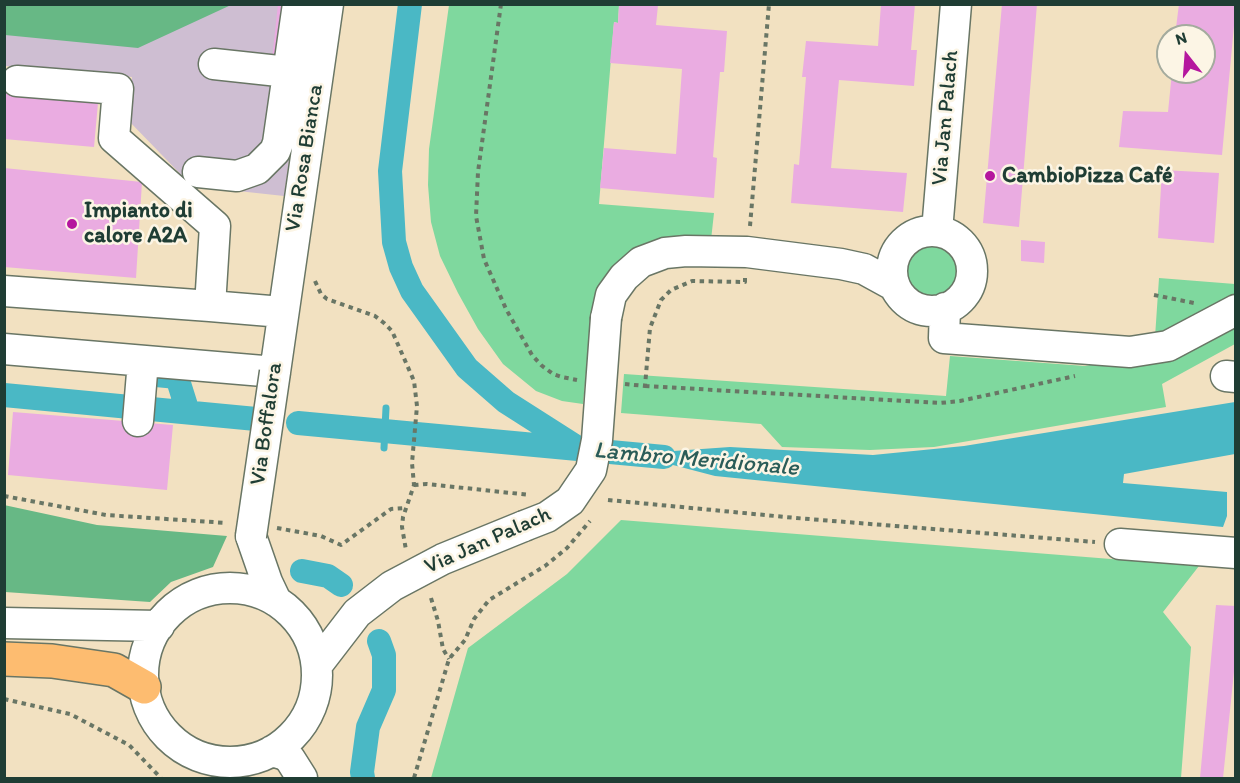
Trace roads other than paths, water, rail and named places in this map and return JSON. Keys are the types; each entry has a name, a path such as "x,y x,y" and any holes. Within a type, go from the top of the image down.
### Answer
{"highway":[{"path":"4,659 114,670 144,687"}],"street":[{"path":"198,172 237,176 257,169 275,151 298,4"},
{"name":"Via Rosa Bianca","path":"282,312 328,4"},
{"name":"Via Jan Palach","path":"937,231 956,4"},
{"path":"214,64 288,72"},
{"path":"17,81 118,89 114,138 215,226 210,306"},
{"path":"895,286 892,270 899,248 912,236 921,232 937,231 947,233 960,241 969,256 972,269 968,289 954,304 945,308 944,338 1130,352 1168,346 1236,310"},
{"name":"Via Jan Palach","path":"317,665 357,612 392,586 443,559 547,517 570,501 591,470 597,440 606,318 611,295 624,277 641,262 665,253 686,251 747,252 840,264 864,269 895,286 903,298 918,308 929,310 945,308"},
{"path":"4,291 282,312"},
{"name":"Via Boffalora","path":"276,601 267,582 255,529 282,312"},
{"path":"4,349 147,374 275,372"},
{"path":"147,374 148,422"},
{"name":"Via Boffalora","path":"213,590 234,567 255,529"},
{"path":"1120,544 1236,554"},
{"name":"Via Boffalora","path":"244,589 276,601 292,613 305,630 314,650 317,665 314,698 306,717 293,735 272,751 257,758 236,762 214,760 194,753 175,742 160,727 150,708 144,687 146,655 159,626 173,609 182,603 201,593 213,590 244,589"},
{"path":"4,623 159,626"},
{"path":"272,751 285,755 302,778"}],"water":[{"path":"1235,402 1235,454 1124,474 1123,483 1227,492 1227,516 1223,527 715,476 631,454 730,447 873,455 964,446"}],"waterway":[{"name":"Lambro Meridionale","path":"410,4 390,171 394,242 401,267 412,291 467,368 506,402 575,446"},
{"path":"146,374 177,377 188,412"},
{"path":"4,395 256,419"},
{"path":"384,448 386,408"},
{"path":"298,423 664,457"},
{"path":"302,571 328,576 341,585"},
{"path":"363,778 368,727 384,690 384,655 379,641"}],"place":[{"name":"CambioPizza Café","path":"990,176"},
{"name":"Impianto di calore A2A","path":"72,224"}]}
